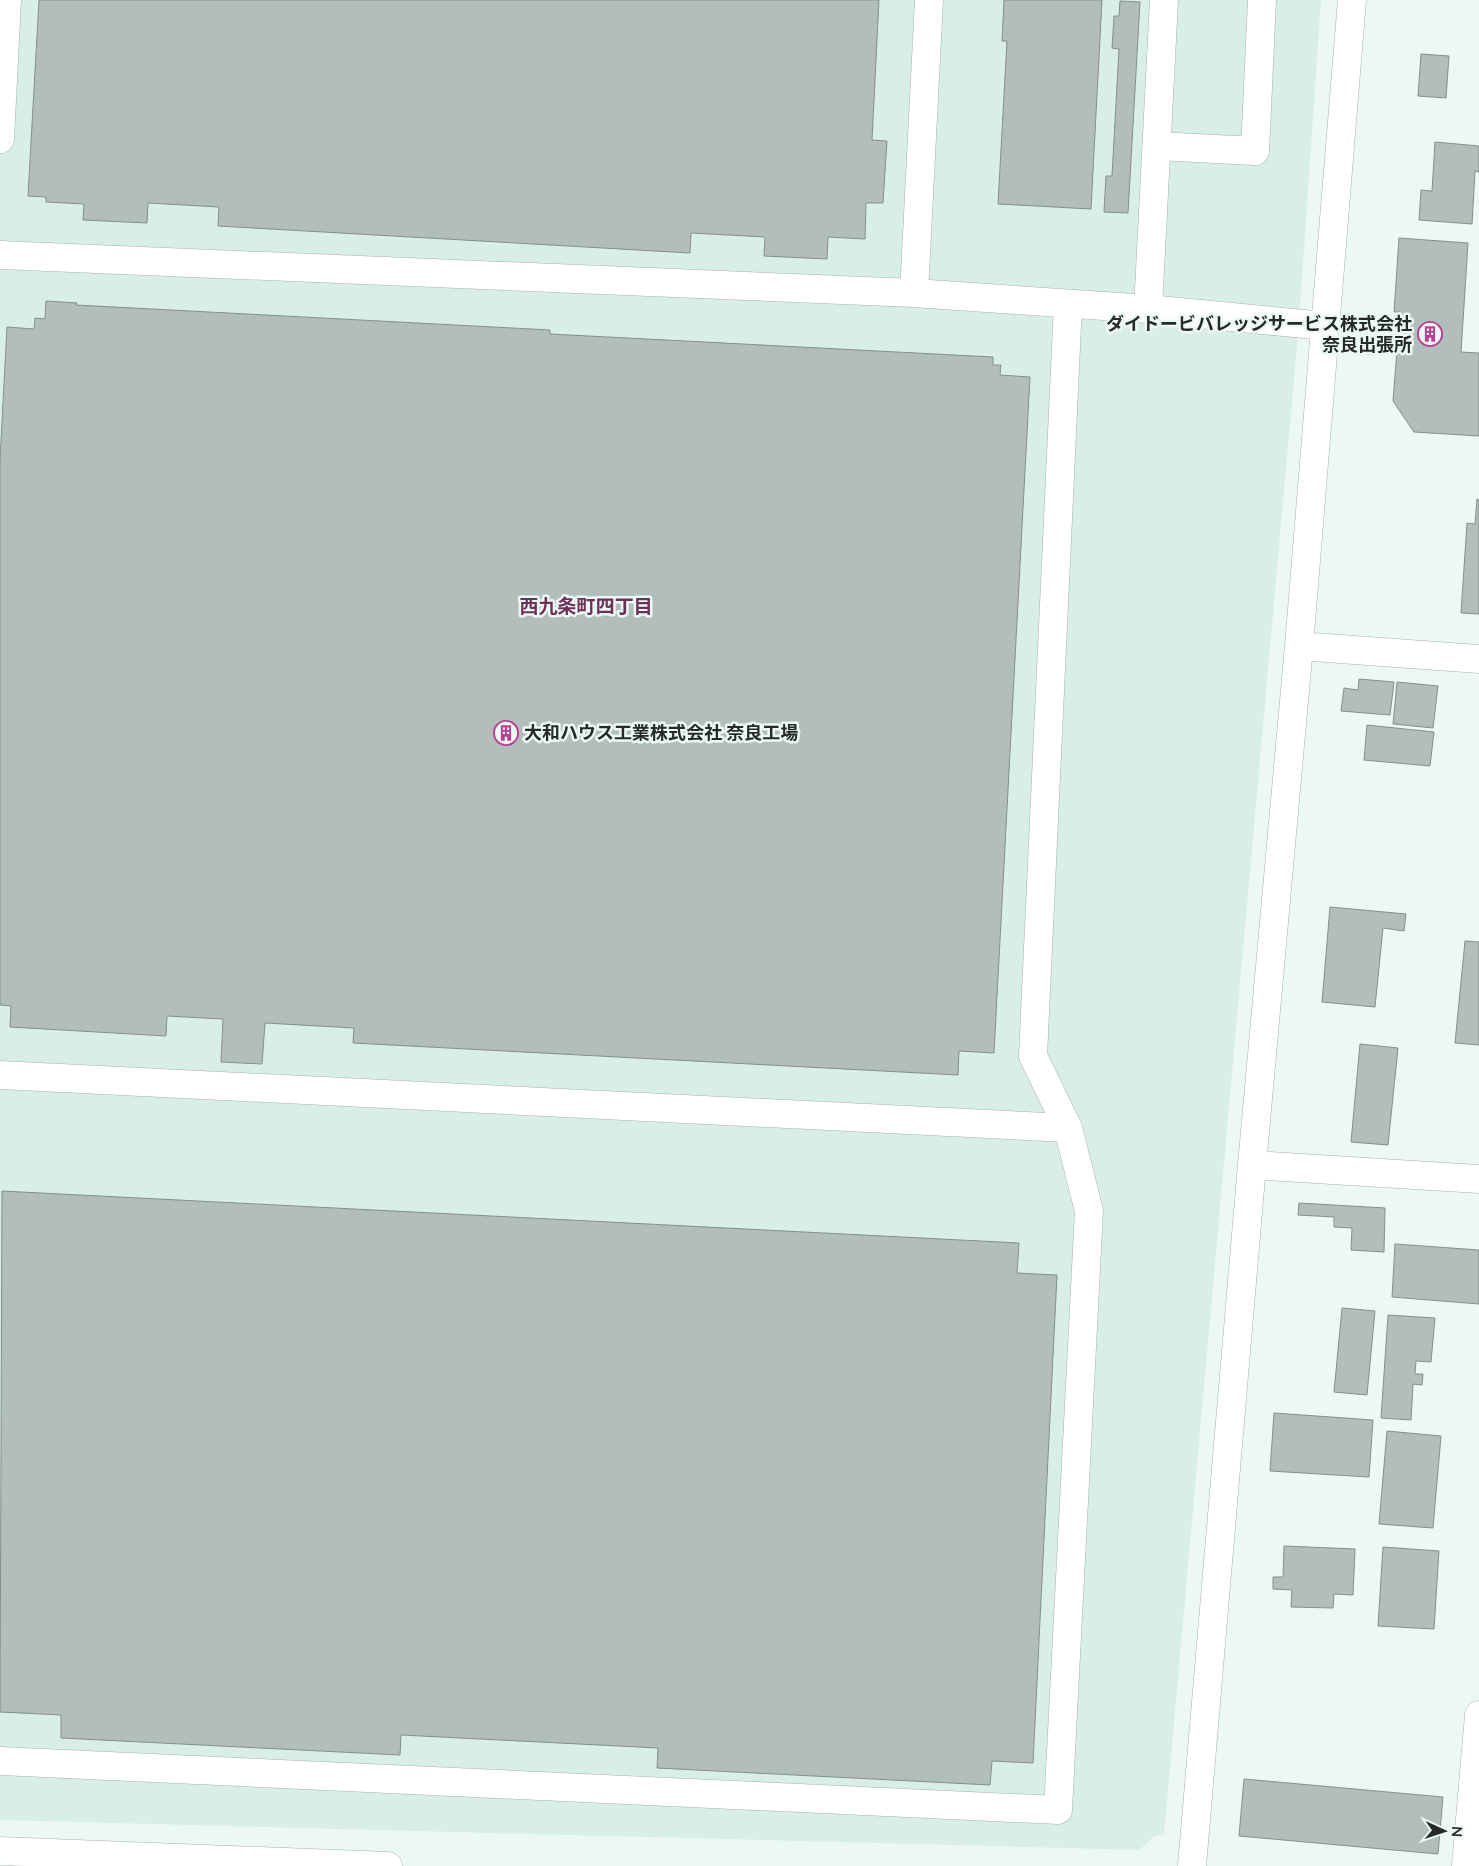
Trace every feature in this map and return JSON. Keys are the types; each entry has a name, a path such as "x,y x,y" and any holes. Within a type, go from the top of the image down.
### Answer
{"street":[{"path":"0,139 7,0"},
{"path":"914,292 929,0"},
{"path":"1148,309 1164,0"},
{"path":"1157,146 1254,151 1262,0"},
{"path":"1192,1866 1299,646 1352,0"},
{"path":"0,254 914,292 1148,309 1325,326"},
{"path":"0,1761 1058,1810 1089,1212 1068,1128 1033,1056 1068,304"},
{"path":"1299,646 1479,658"},
{"path":"0,1075 1068,1128"},
{"path":"1252,1165 1479,1178"},
{"path":"1466,1866 1479,1714"},
{"path":"0,1850 388,1866"}],"shaded area":[{"path":"0,0 1321,0 1299,323 1164,1835 1155,1836 1139,1850 0,1820"}],"building":[{"path":"39,0 879,0 872,140 887,141 883,203 866,203 865,239 828,237 827,259 764,256 765,237 691,233 690,253 218,226 219,207 148,203 147,223 83,220 84,204 46,202 46,197 28,196"},
{"path":"1004,0 1102,0 1091,209 998,204 1007,41 1002,41"},
{"path":"1120,1 1140,2 1128,213 1104,212 1106,176 1112,176 1119,49 1112,48 1114,16 1119,16"},
{"path":"1421,54 1449,56 1446,98 1418,96"},
{"path":"1435,142 1479,146 1479,172 1475,171 1472,224 1419,220 1421,190 1432,191"},
{"name":"ダイドービバレッジサービス株式会社 奈良出張所","path":"1399,238 1468,243 1461,352 1479,353 1479,436 1414,432 1393,401 1400,312 1394,312"},
{"name":"大和ハウス工業株式会社 奈良工場","path":"46,301 77,303 76,305 550,330 550,334 993,357 993,365 1001,365 1000,375 1030,377 994,1053 959,1051 958,1075 353,1043 354,1028 265,1023 262,1064 221,1062 223,1019 167,1016 166,1036 10,1027 11,1006 0,1005 0,460 7,327 34,329 35,318 45,319"},
{"path":"1477,499 1479,500 1479,614 1461,613 1467,523 1475,524"},
{"path":"1359,679 1394,682 1390,715 1341,711 1344,688 1358,690"},
{"path":"1397,682 1438,686 1433,728 1393,724"},
{"path":"1367,725 1434,732 1430,766 1364,760"},
{"path":"1330,907 1406,914 1404,931 1383,928 1375,1007 1322,1002"},
{"path":"1465,941 1479,942 1479,1045 1455,1043"},
{"path":"1360,1044 1398,1048 1388,1145 1351,1142"},
{"path":"2,1191 1019,1243 1017,1273 1057,1275 1033,1763 992,1761 990,1785 657,1768 658,1748 401,1735 400,1755 61,1738 61,1715 0,1712"},
{"path":"1299,1203 1385,1208 1384,1252 1351,1250 1352,1228 1334,1227 1334,1217 1298,1215"},
{"path":"1395,1244 1479,1250 1479,1304 1392,1297"},
{"path":"1342,1308 1375,1311 1367,1395 1334,1392"},
{"path":"1388,1315 1435,1318 1431,1362 1416,1361 1415,1374 1423,1374 1422,1385 1413,1384 1411,1420 1381,1418"},
{"path":"1274,1413 1373,1420 1369,1477 1270,1471"},
{"path":"1387,1431 1441,1436 1433,1528 1379,1524"},
{"path":"1284,1546 1355,1549 1353,1595 1334,1594 1333,1608 1291,1607 1292,1590 1273,1589 1273,1577 1283,1577"},
{"path":"1383,1547 1439,1551 1434,1629 1378,1626"},
{"path":"1244,1779 1443,1797 1438,1854 1239,1836"}],"place":[{"name":"ダイドービバレッジサービス株式会社 奈良出張所","path":"1430,334"},
{"name":"大和ハウス工業株式会社 奈良工場","path":"506,733"}],"district":[{"name":"西九条町四丁目","path":"586,606"}]}
